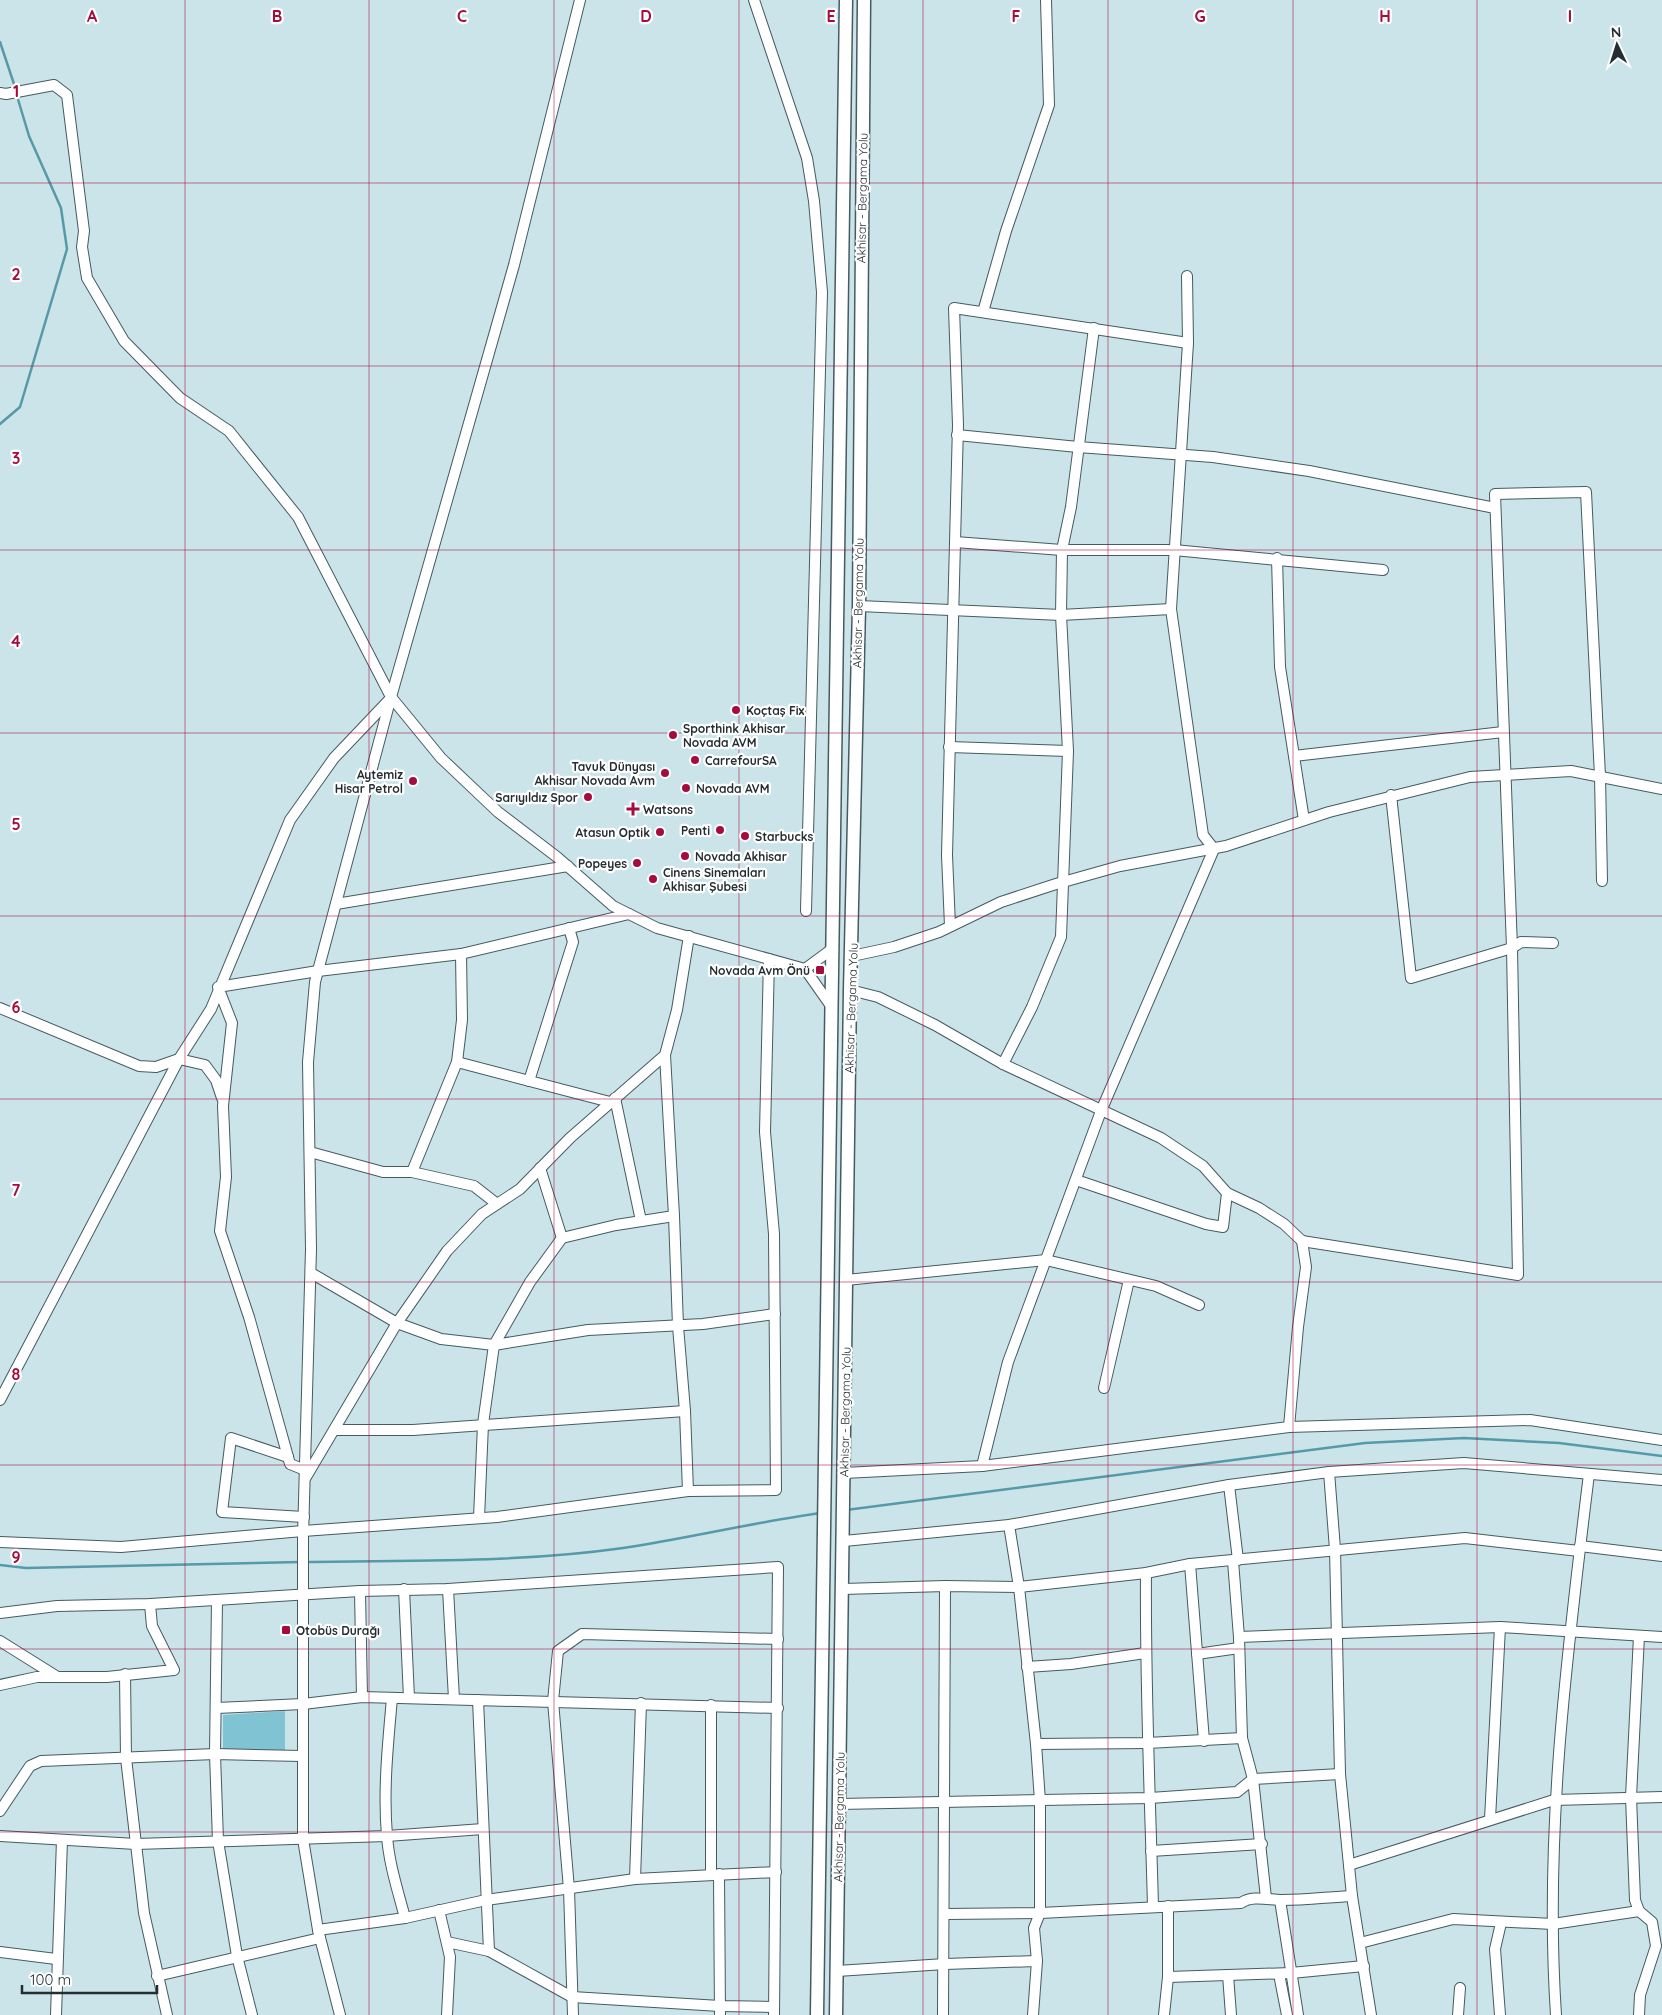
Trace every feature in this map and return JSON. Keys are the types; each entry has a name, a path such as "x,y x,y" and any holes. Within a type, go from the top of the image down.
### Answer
{"main road":[{"name":"Akhisar - Bergama Yolu","path":"817,2015 846,0"},
{"name":"Akhisar - Bergama Yolu","path":"836,2015 844,1541 850,990 859,606 864,0"}],"street":[{"path":"340,2015 319,1934 303,1839 302,1756 305,1595 303,1534 311,1273 308,1062 318,971 391,697 514,265 580,0"},
{"path":"754,0 807,158 814,201 822,292 806,910"},
{"path":"983,312 1006,231 1049,105 1046,0"},
{"path":"5,93 54,85 67,95 87,278 124,342 180,398 229,431 298,517 391,697 441,758 498,812 568,866 613,906 657,928 805,969 831,1006"},
{"path":"1187,276 1188,343 1170,609 1203,835 1214,849"},
{"path":"950,926 947,855 957,435 954,308 1188,343"},
{"path":"1003,1064 1032,1007 1061,936 1061,882 1068,751 1061,615 1062,550 1070,507 1094,328"},
{"path":"957,435 1078,447 1213,457 1309,471 1495,508"},
{"path":"850,990 878,997 935,1025 1003,1064 1160,1138 1202,1166 1227,1193 1259,1208 1284,1224 1302,1241 1518,1275 1512,948 1495,494 1586,492 1600,776 1602,882"},
{"path":"955,542 1062,550 1174,550 1277,558 1383,570"},
{"path":"1277,558 1280,667 1304,820"},
{"path":"859,606 1061,615 1170,609"},
{"path":"0,1400 179,1059 211,1008 218,987 290,820 334,758 391,697"},
{"path":"1294,756 1503,732"},
{"path":"950,747 1068,751"},
{"path":"852,956 894,947 950,926 1001,902 1061,882 1120,866 1214,849 1390,795 1470,777 1571,770 1662,789"},
{"path":"1390,795 1411,978 1512,948 1521,942 1553,943"},
{"path":"982,1466 1008,1362 1101,1111 1214,849"},
{"path":"336,904 568,866"},
{"path":"218,987 318,971 461,954 630,914"},
{"path":"529,1081 572,942 569,928"},
{"path":"688,936 677,1010 665,1055 678,1326 686,1411 688,1491"},
{"path":"805,969 832,949"},
{"path":"412,1172 457,1062 462,1020 461,954"},
{"path":"0,1542 121,1547 303,1534 480,1518 688,1491 776,1490 774,1234 765,1132 769,959"},
{"path":"218,987 232,1023 223,1101 226,1177 220,1231 249,1317 290,1464 305,1474"},
{"path":"0,1008 139,1066 156,1066 179,1059 205,1065 216,1080 223,1101"},
{"path":"305,1474 334,1430 397,1323 447,1251 482,1214 520,1189 613,1100 665,1055"},
{"path":"457,1062 613,1100"},
{"path":"613,1100 640,1221"},
{"path":"310,1152 383,1172 412,1172 474,1186 497,1204"},
{"path":"540,1168 562,1238"},
{"path":"1076,1180 1206,1224 1223,1227 1227,1193"},
{"path":"480,1518 483,1424 494,1345 530,1282 562,1238 640,1221 674,1216"},
{"path":"1289,1427 1298,1327 1306,1267 1302,1241"},
{"path":"846,1280 1046,1260 1156,1286 1199,1305"},
{"path":"311,1273 397,1323 441,1339 494,1345 588,1330 678,1326 775,1314"},
{"path":"1104,1388 1129,1280"},
{"path":"334,1430 414,1430 686,1411"},
{"path":"844,1473 982,1466 1289,1427 1530,1420 1662,1440"},
{"path":"288,1457 231,1438 222,1512 304,1517"},
{"path":"844,1541 1009,1525 1229,1485 1330,1472 1464,1463 1662,1480"},
{"path":"1330,1472 1335,1549 1340,1774 1352,1896 1371,2015"},
{"path":"1556,2015 1554,1800 1589,1474"},
{"path":"1229,1485 1239,1637 1242,1738 1253,1779 1262,1844 1266,1898"},
{"path":"1009,1525 1019,1588 1036,1744 1040,1801 1040,1913 1034,1928 1037,1961 1033,2015"},
{"path":"843,1589 945,1586 1019,1588 1146,1573 1190,1564 1465,1538 1662,1556"},
{"path":"1190,1564 1204,1741"},
{"path":"0,1613 57,1606 150,1604 360,1591 448,1589 778,1567 774,2011 720,2010 572,1997 489,1951 447,1942"},
{"path":"1146,1573 1145,1653 1153,1906"},
{"path":"942,2015 945,1914 945,1586"},
{"path":"404,1589 409,1698"},
{"path":"448,1589 454,1699"},
{"path":"360,1591 362,1697"},
{"path":"217,1600 215,1754 218,1841 237,1956 252,2015"},
{"path":"0,1684 56,1676 106,1677 174,1670 152,1626 150,1604"},
{"path":"1239,1637 1337,1632 1500,1628 1662,1637"},
{"path":"1490,1819 1500,1628"},
{"path":"573,2015 569,1889 553,1701 558,1651 582,1634 778,1639"},
{"path":"1639,1911 1635,1900 1631,1797 1640,1636"},
{"path":"0,1641 56,1676"},
{"path":"1197,1654 1239,1648"},
{"path":"1027,1667 1071,1664 1145,1653"},
{"path":"124,1674 126,1758 144,1913 167,2015"},
{"path":"216,1708 303,1704 362,1697 778,1708"},
{"path":"392,1698 385,1773 387,1836 392,1868 404,1918"},
{"path":"478,1700 489,1951"},
{"path":"635,1880 641,1703"},
{"path":"711,1705 720,2010"},
{"path":"1036,1744 1147,1743 1242,1738"},
{"path":"0,1811 30,1766 42,1761 215,1754 302,1756"},
{"path":"839,1804 1150,1798 1237,1792 1253,1779 1340,1774"},
{"path":"1349,1865 1554,1800 1662,1797"},
{"path":"0,1836 136,1844 387,1836 483,1829"},
{"path":"56,2015 56,1959 62,1840"},
{"path":"1151,1851 1262,1844"},
{"path":"157,1976 319,1934 486,1900 635,1880 776,1872"},
{"path":"945,1914 1040,1913 1241,1903 1245,1900 1266,1898 1280,1900 1352,1896"},
{"path":"1280,1900 1298,2015"},
{"path":"1164,2015 1168,1977 1168,1906"},
{"path":"439,1910 450,1957 447,2015"},
{"path":"1360,1943 1453,1919 1501,1923 1554,1924 1639,1911 1657,1921 1659,1946 1640,1995 1639,2015"},
{"path":"1500,2015 1494,1949 1501,1923"},
{"path":"0,1952 56,1959"},
{"path":"837,1971 944,1964 1037,1961"},
{"path":"1168,1977 1279,1974 1364,1966"},
{"path":"1279,1974 1287,2015"},
{"path":"1228,1975 1231,2015"},
{"path":"1458,2015 1460,1988"}],"shaded area":[{"path":"285,1711 285,1751 223,1750 223,1715"}],"waterway":[{"path":"0,42 16,90"},
{"path":"0,424 20,407 67,249 61,208 29,136 17,96"},
{"path":"846,1510 1365,1443 1464,1438 1559,1443 1662,1456"},
{"path":"305,1562 464,1560 584,1553 648,1544 821,1513"},
{"path":"0,1565 26,1568 300,1562"}],"place":[{"name":"Koçtaş Fix","path":"736,710"},
{"name":"Sporthink Akhisar Novada AVM","path":"673,735"},
{"name":"CarrefourSA","path":"695,760"},
{"name":"Tavuk Dünyası Akhisar Novada Avm","path":"665,773"},
{"name":"Aytemiz Hisar Petrol","path":"413,781"},
{"name":"Novada AVM","path":"686,788"},
{"name":"Sarıyıldız Spor","path":"588,797"},
{"name":"Watsons","path":"633,809"},
{"name":"Penti","path":"720,830"},
{"name":"Atasun Optik","path":"660,832"},
{"name":"Starbucks","path":"745,836"},
{"name":"Novada Akhisar","path":"685,856"},
{"name":"Popeyes","path":"637,863"},
{"name":"Cinens Sinemaları Akhisar Şubesi","path":"653,879"},
{"name":"Novada Avm Önü","path":"820,970"},
{"name":"Otobüs Durağı","path":"286,1630"}]}
